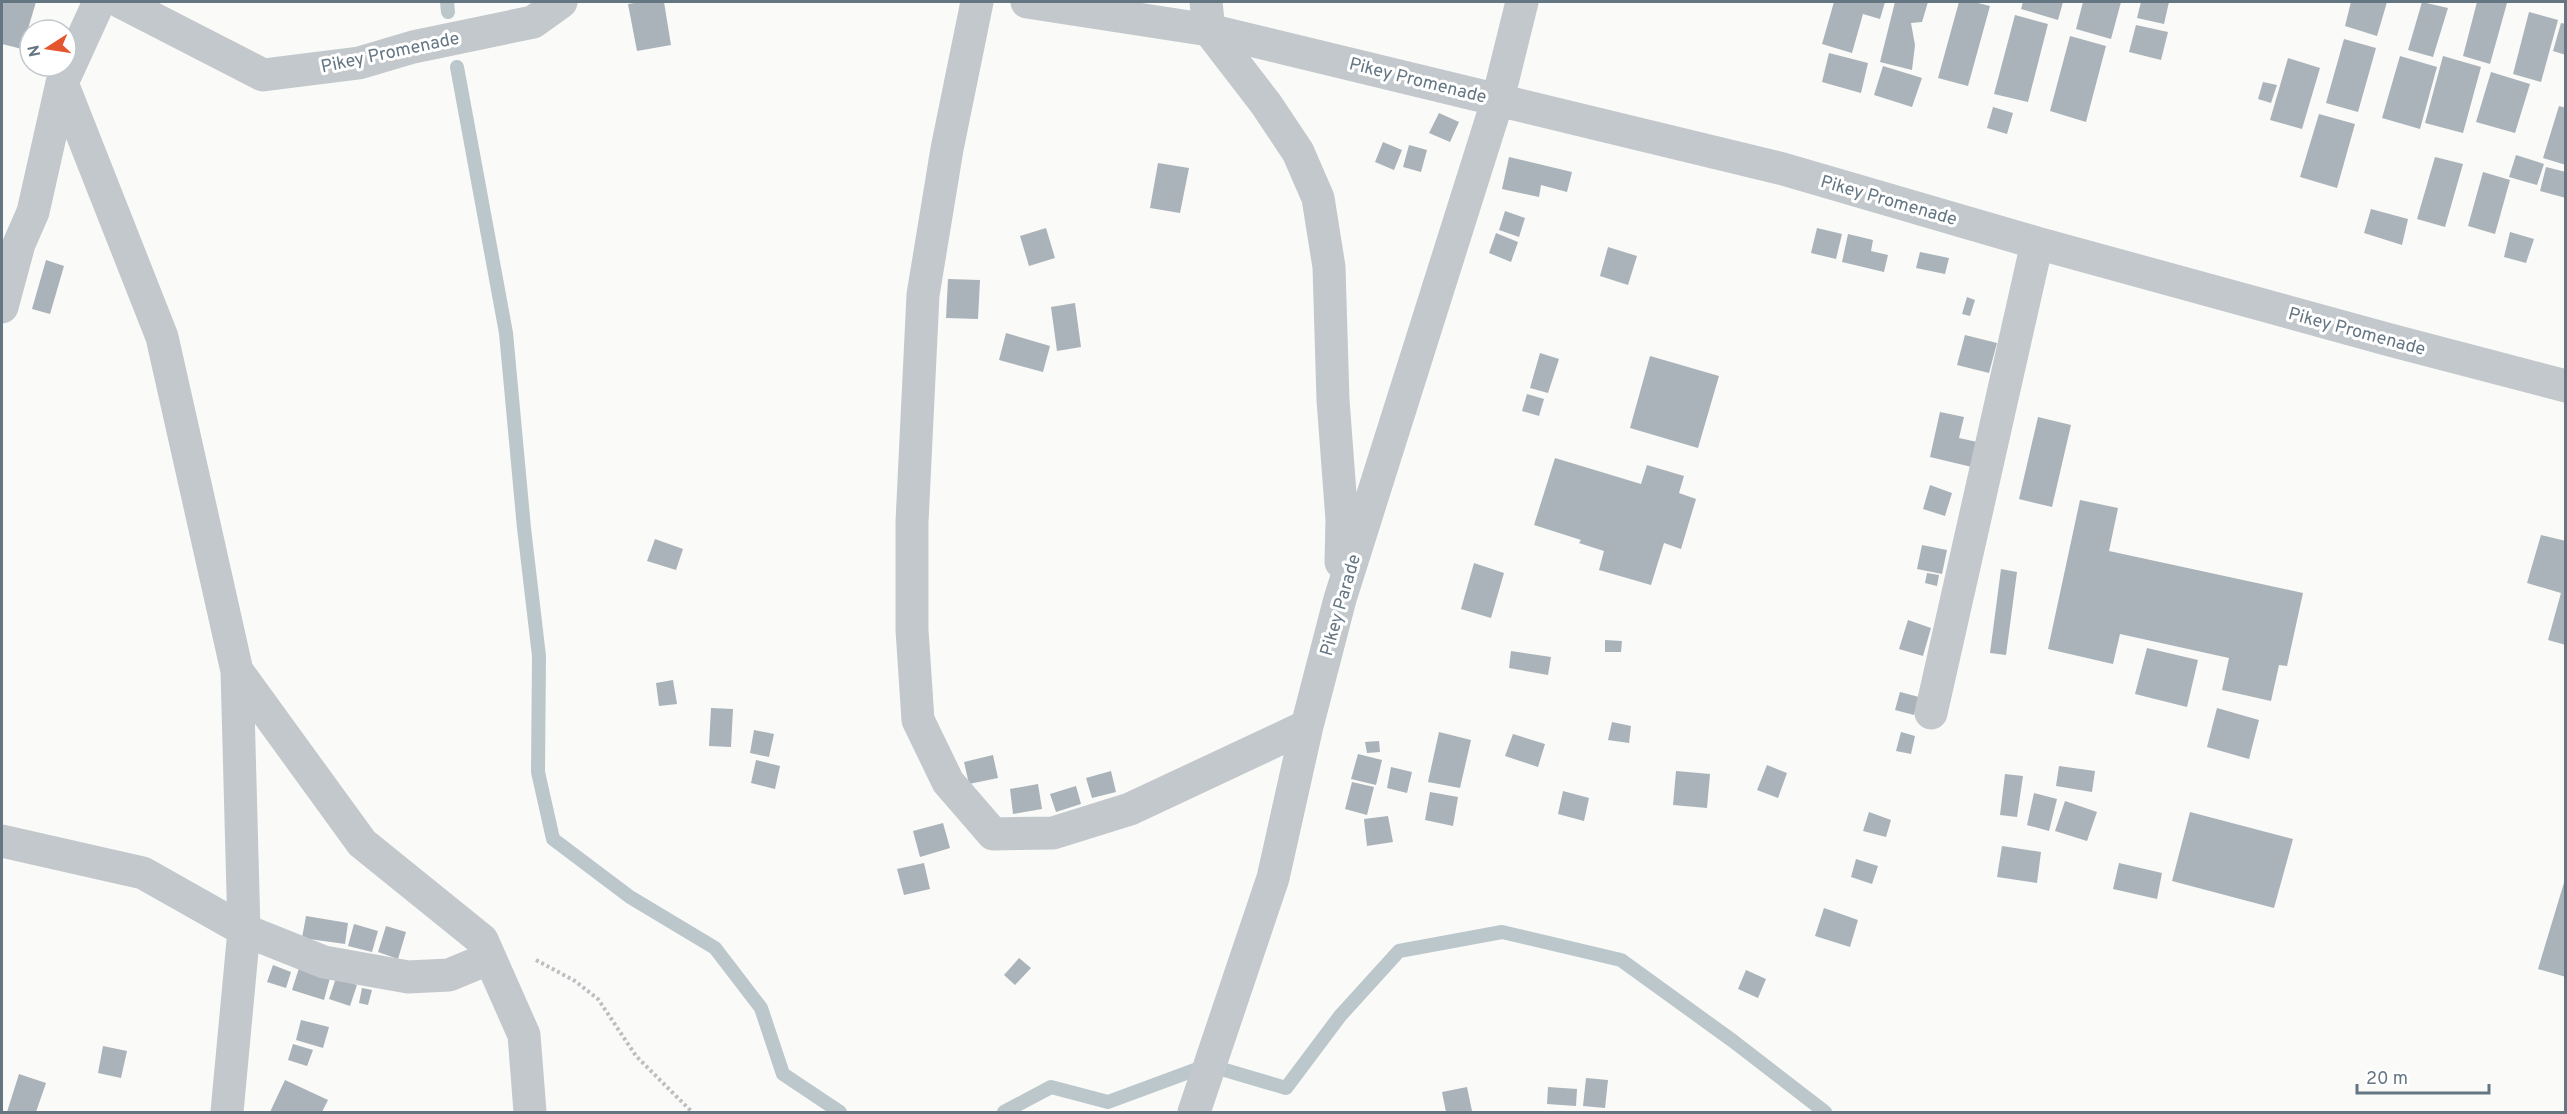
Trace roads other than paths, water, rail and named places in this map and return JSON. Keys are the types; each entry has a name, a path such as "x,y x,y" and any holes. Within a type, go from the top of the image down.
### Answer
{"street":[{"path":"2,307 19,244 33,212 62,83 99,2"},
{"name":"Pikey Promenade","path":"121,2 263,75 359,63 413,47 533,22 561,2"},
{"path":"977,2 947,149 923,295 912,522 912,630 918,720 948,783 993,834 1053,833 1130,809 1307,726"},
{"name":"Pikey Promenade","path":"1027,2 1208,16 1498,99 1783,169 2037,243 2565,386"},
{"name":"Pikey Parade","path":"1194,1113 1273,878 1307,726 1340,599 1498,99 1522,2"},
{"path":"1208,16 1298,152 1318,198 1329,267 1333,400 1342,520 1340,599"},
{"path":"62,83 162,337 237,671 244,930 227,1113"},
{"path":"1931,713 2037,243"},
{"path":"237,671 362,843 486,949 524,1035 530,1113"},
{"path":"2,841 142,873 244,930 324,962 408,977 449,975 486,949"}],"waterway":[{"path":"447,2 448,12"},
{"path":"457,67 506,333 524,528 539,656 538,772 553,839 630,897 715,948 761,1008 783,1074 840,1112"},
{"path":"1004,1112 1051,1087 1108,1102 1208,1065 1286,1088 1340,1016 1399,951 1502,932 1621,960 1733,1041 1825,1112"}]}
